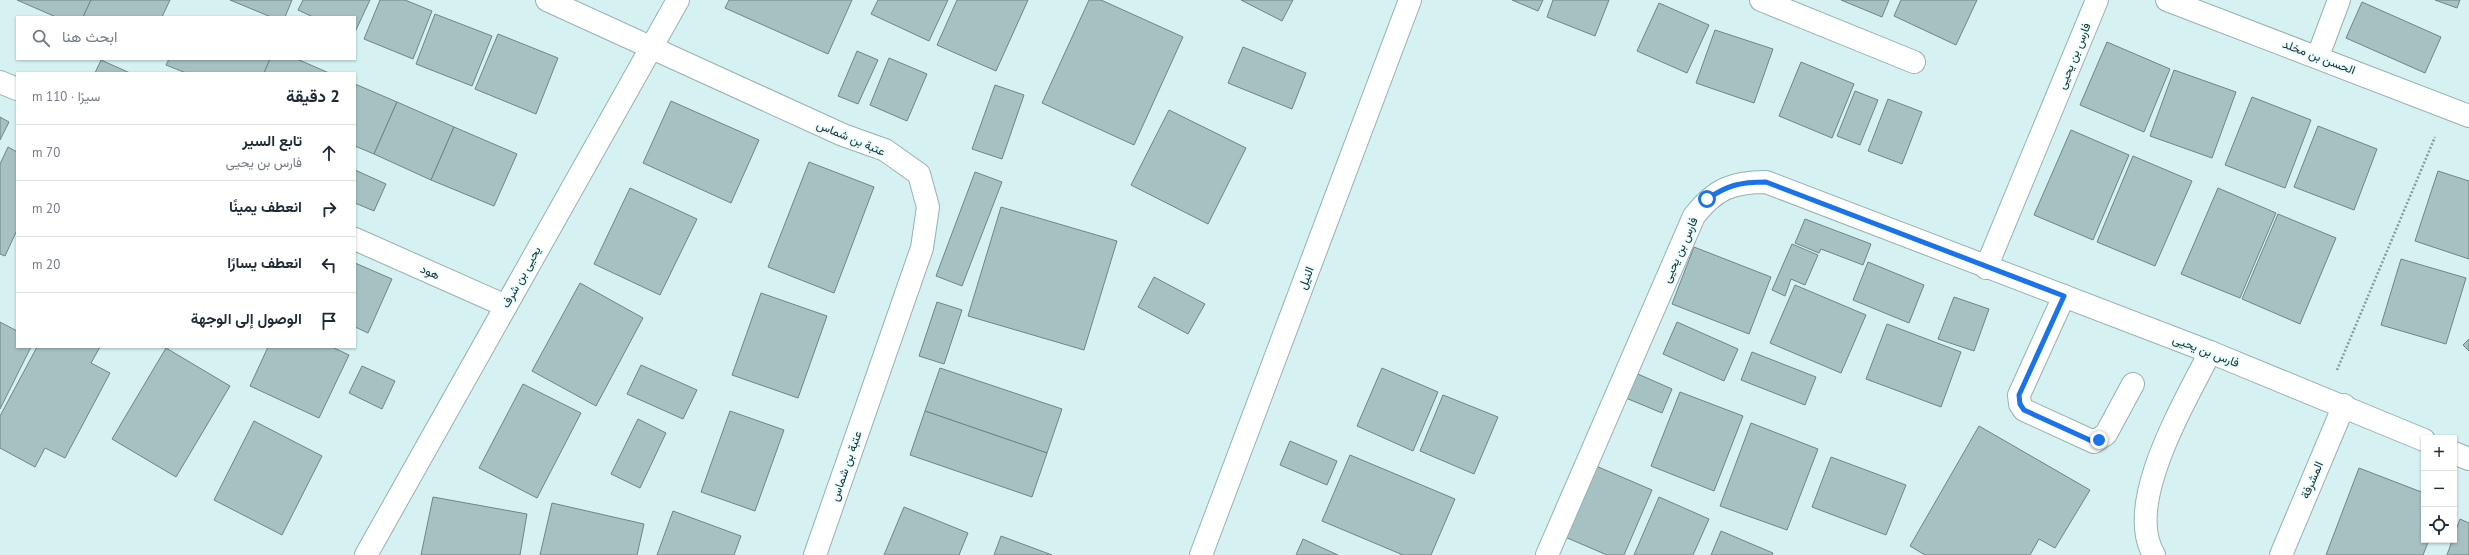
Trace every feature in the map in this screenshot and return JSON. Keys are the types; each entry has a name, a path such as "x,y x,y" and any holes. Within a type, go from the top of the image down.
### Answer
{"street":[{"name":"عتبة بن شماس","path":"547,0 843,135 884,150 919,174 928,207 922,248 815,555"},
{"name":"يحيى بن شرف","path":"366,555 678,0"},
{"name":"النيل","path":"1201,555 1410,0"},
{"path":"1762,0 1914,62"},
{"name":"فارس بن يحيى","path":"1986,268 2097,0"},
{"name":"الحسن بن مخلد","path":"2167,0 2318,56 2469,116"},
{"path":"2318,56 2339,0"},
{"path":"0,82 16,90"},
{"name":"فارس بن يحيى","path":"1547,555 1694,216 1707,199 1724,188 1744,182 1766,182 1986,268 2210,352 2421,439"},
{"name":"هود","path":"356,239 506,306"},
{"path":"2064,296 2019,395 2020,404 2024,410 2094,442 2106,434 2133,384"},
{"path":"2154,555 2147,543 2145,507 2157,461 2210,352"},
{"name":"المشرفة","path":"2281,555 2334,402"},
{"path":"2457,454 2469,459"}],"path":[{"path":"2334,402 2447,108"}],"building":[{"path":"17,0 91,0 83,16 54,16"},
{"path":"91,0 170,0 162,16 83,16"},
{"path":"230,0 292,0 285,16 269,16"},
{"path":"303,0 370,0 356,30 356,16 311,16 298,10"},
{"path":"380,0 405,0 432,11 413,59 364,39"},
{"path":"729,0 852,0 828,54 725,8"},
{"path":"878,0 948,0 929,41 871,14"},
{"path":"957,0 1028,0 996,71 937,45"},
{"path":"1089,0 1101,0 1183,37 1134,145 1042,103"},
{"path":"1241,0 1293,0 1282,21"},
{"path":"1512,0 1543,0 1538,11"},
{"path":"1553,0 1609,0 1595,36 1547,17"},
{"path":"1841,0 1889,0 1882,17"},
{"path":"1901,0 1977,0 1956,45 1894,16"},
{"path":"2435,0 2460,0 2457,8"},
{"path":"2362,2 2441,37 2425,73 2346,38"},
{"path":"1659,3 1709,25 1687,73 1637,51"},
{"path":"435,14 492,36 472,86 416,64"},
{"path":"1715,30 1773,49 1754,103 1696,83"},
{"path":"498,34 558,58 536,114 475,89"},
{"path":"2107,42 2170,69 2144,132 2080,105"},
{"path":"1243,47 1306,73 1292,109 1228,83"},
{"path":"857,51 878,60 858,104 838,96"},
{"path":"889,58 927,74 907,121 870,105"},
{"path":"101,60 128,72 95,72"},
{"path":"168,60 270,60 264,72 184,72 166,65"},
{"path":"270,60 299,60 327,72 264,72"},
{"path":"1801,62 1854,84 1832,138 1779,116"},
{"path":"2174,70 2236,92 2212,158 2150,136"},
{"path":"356,84 397,102 374,154 356,146"},
{"path":"995,85 1024,95 1002,159 972,149"},
{"path":"1855,91 1878,100 1860,145 1837,136"},
{"path":"2252,97 2311,120 2285,188 2225,165"},
{"path":"1888,99 1922,112 1902,164 1868,151"},
{"path":"671,101 759,140 731,203 643,163"},
{"path":"397,102 454,127 431,180 374,154"},
{"path":"1169,110 1246,148 1208,224 1131,185"},
{"path":"0,117 9,122 0,140"},
{"path":"2318,126 2377,149 2354,210 2294,187"},
{"path":"454,127 517,154 494,206 431,180"},
{"path":"2071,130 2129,155 2093,240 2034,215"},
{"path":"8,147 16,151 16,232 5,256 0,254 0,164"},
{"path":"2133,156 2192,181 2155,266 2097,242"},
{"path":"809,162 874,187 834,293 768,267"},
{"path":"356,170 386,184 374,211 356,203"},
{"path":"2438,171 2469,181 2469,259 2415,241"},
{"path":"975,172 1002,182 962,286 936,276"},
{"path":"630,188 697,219 660,295 594,264"},
{"path":"2218,188 2276,213 2240,298 2181,274"},
{"path":"1001,207 1117,241 1084,350 968,316"},
{"path":"2278,214 2336,238 2300,324 2242,299"},
{"path":"1805,219 1871,244 1863,265 1821,249 1819,253 1795,243"},
{"path":"1792,244 1818,255 1805,285 1791,279 1785,296 1772,290"},
{"path":"1694,247 1771,277 1749,334 1672,304"},
{"path":"2401,259 2466,278 2446,344 2381,325"},
{"path":"1868,262 1924,285 1909,323 1853,300"},
{"path":"356,263 392,279 368,333 356,327"},
{"path":"1154,277 1205,304 1188,334 1138,307"},
{"path":"580,283 643,318 596,406 532,371"},
{"path":"1795,285 1866,315 1841,373 1770,343"},
{"path":"761,293 827,316 798,398 732,375"},
{"path":"1954,297 1989,309 1974,351 1938,339"},
{"path":"937,302 962,310 944,364 919,356"},
{"path":"0,322 16,330 16,348 30,348 0,409"},
{"path":"1677,322 1738,349 1724,381 1663,354"},
{"path":"1887,324 1961,352 1941,407 1866,379"},
{"path":"2469,339 2469,351 2463,345"},
{"path":"36,348 99,348 91,363 110,373 65,458 45,448 35,467 0,448 0,416"},
{"path":"166,348 230,386 176,477 112,439"},
{"path":"268,348 334,348 349,355 319,418 250,386"},
{"path":"1752,352 1816,377 1805,405 1741,380"},
{"path":"641,365 697,390 683,419 627,394"},
{"path":"362,366 395,381 382,409 349,393"},
{"path":"940,368 1062,409 1047,453 925,411"},
{"path":"1382,368 1438,392 1413,451 1357,426"},
{"path":"1631,371 1672,389 1662,413 1621,396"},
{"path":"523,384 581,413 537,498 479,468"},
{"path":"1680,392 1743,416 1714,491 1651,466"},
{"path":"1443,395 1498,417 1474,474 1420,451"},
{"path":"730,411 784,430 755,511 701,492"},
{"path":"925,411 1047,453 1032,497 910,455"},
{"path":"638,419 666,433 640,488 611,474"},
{"path":"254,421 322,456 282,535 214,500"},
{"path":"1751,423 1818,449 1787,530 1720,506"},
{"path":"1979,426 2090,490 2055,548 2039,539 2030,555 1925,555 1910,546"},
{"path":"1290,441 1337,461 1327,485 1280,465"},
{"path":"1350,455 1455,499 1431,555 1403,555 1322,521"},
{"path":"1831,457 1906,485 1886,535 1812,507"},
{"path":"1596,466 1652,490 1624,555 1607,555 1565,537"},
{"path":"2359,468 2421,492 2421,543 2428,543 2423,555 2326,555"},
{"path":"433,497 527,514 520,555 421,555"},
{"path":"1659,497 1709,519 1693,555 1634,555"},
{"path":"552,503 644,524 637,555 540,555"},
{"path":"904,507 968,533 959,555 884,555"},
{"path":"673,511 741,536 734,555 657,555"},
{"path":"2460,519 2469,523 2469,555 2447,555 2451,543 2457,543 2457,527"},
{"path":"1721,531 1773,553 1772,555 1711,555"},
{"path":"1001,536 1052,555 994,555"},
{"path":"1303,539 1338,555 1296,555"}],"route":[{"path":"1707,199 1724,188 1744,182 1766,182 1986,268 2064,296 2019,395 2020,404 2024,410 2094,442 2099,440"}]}
